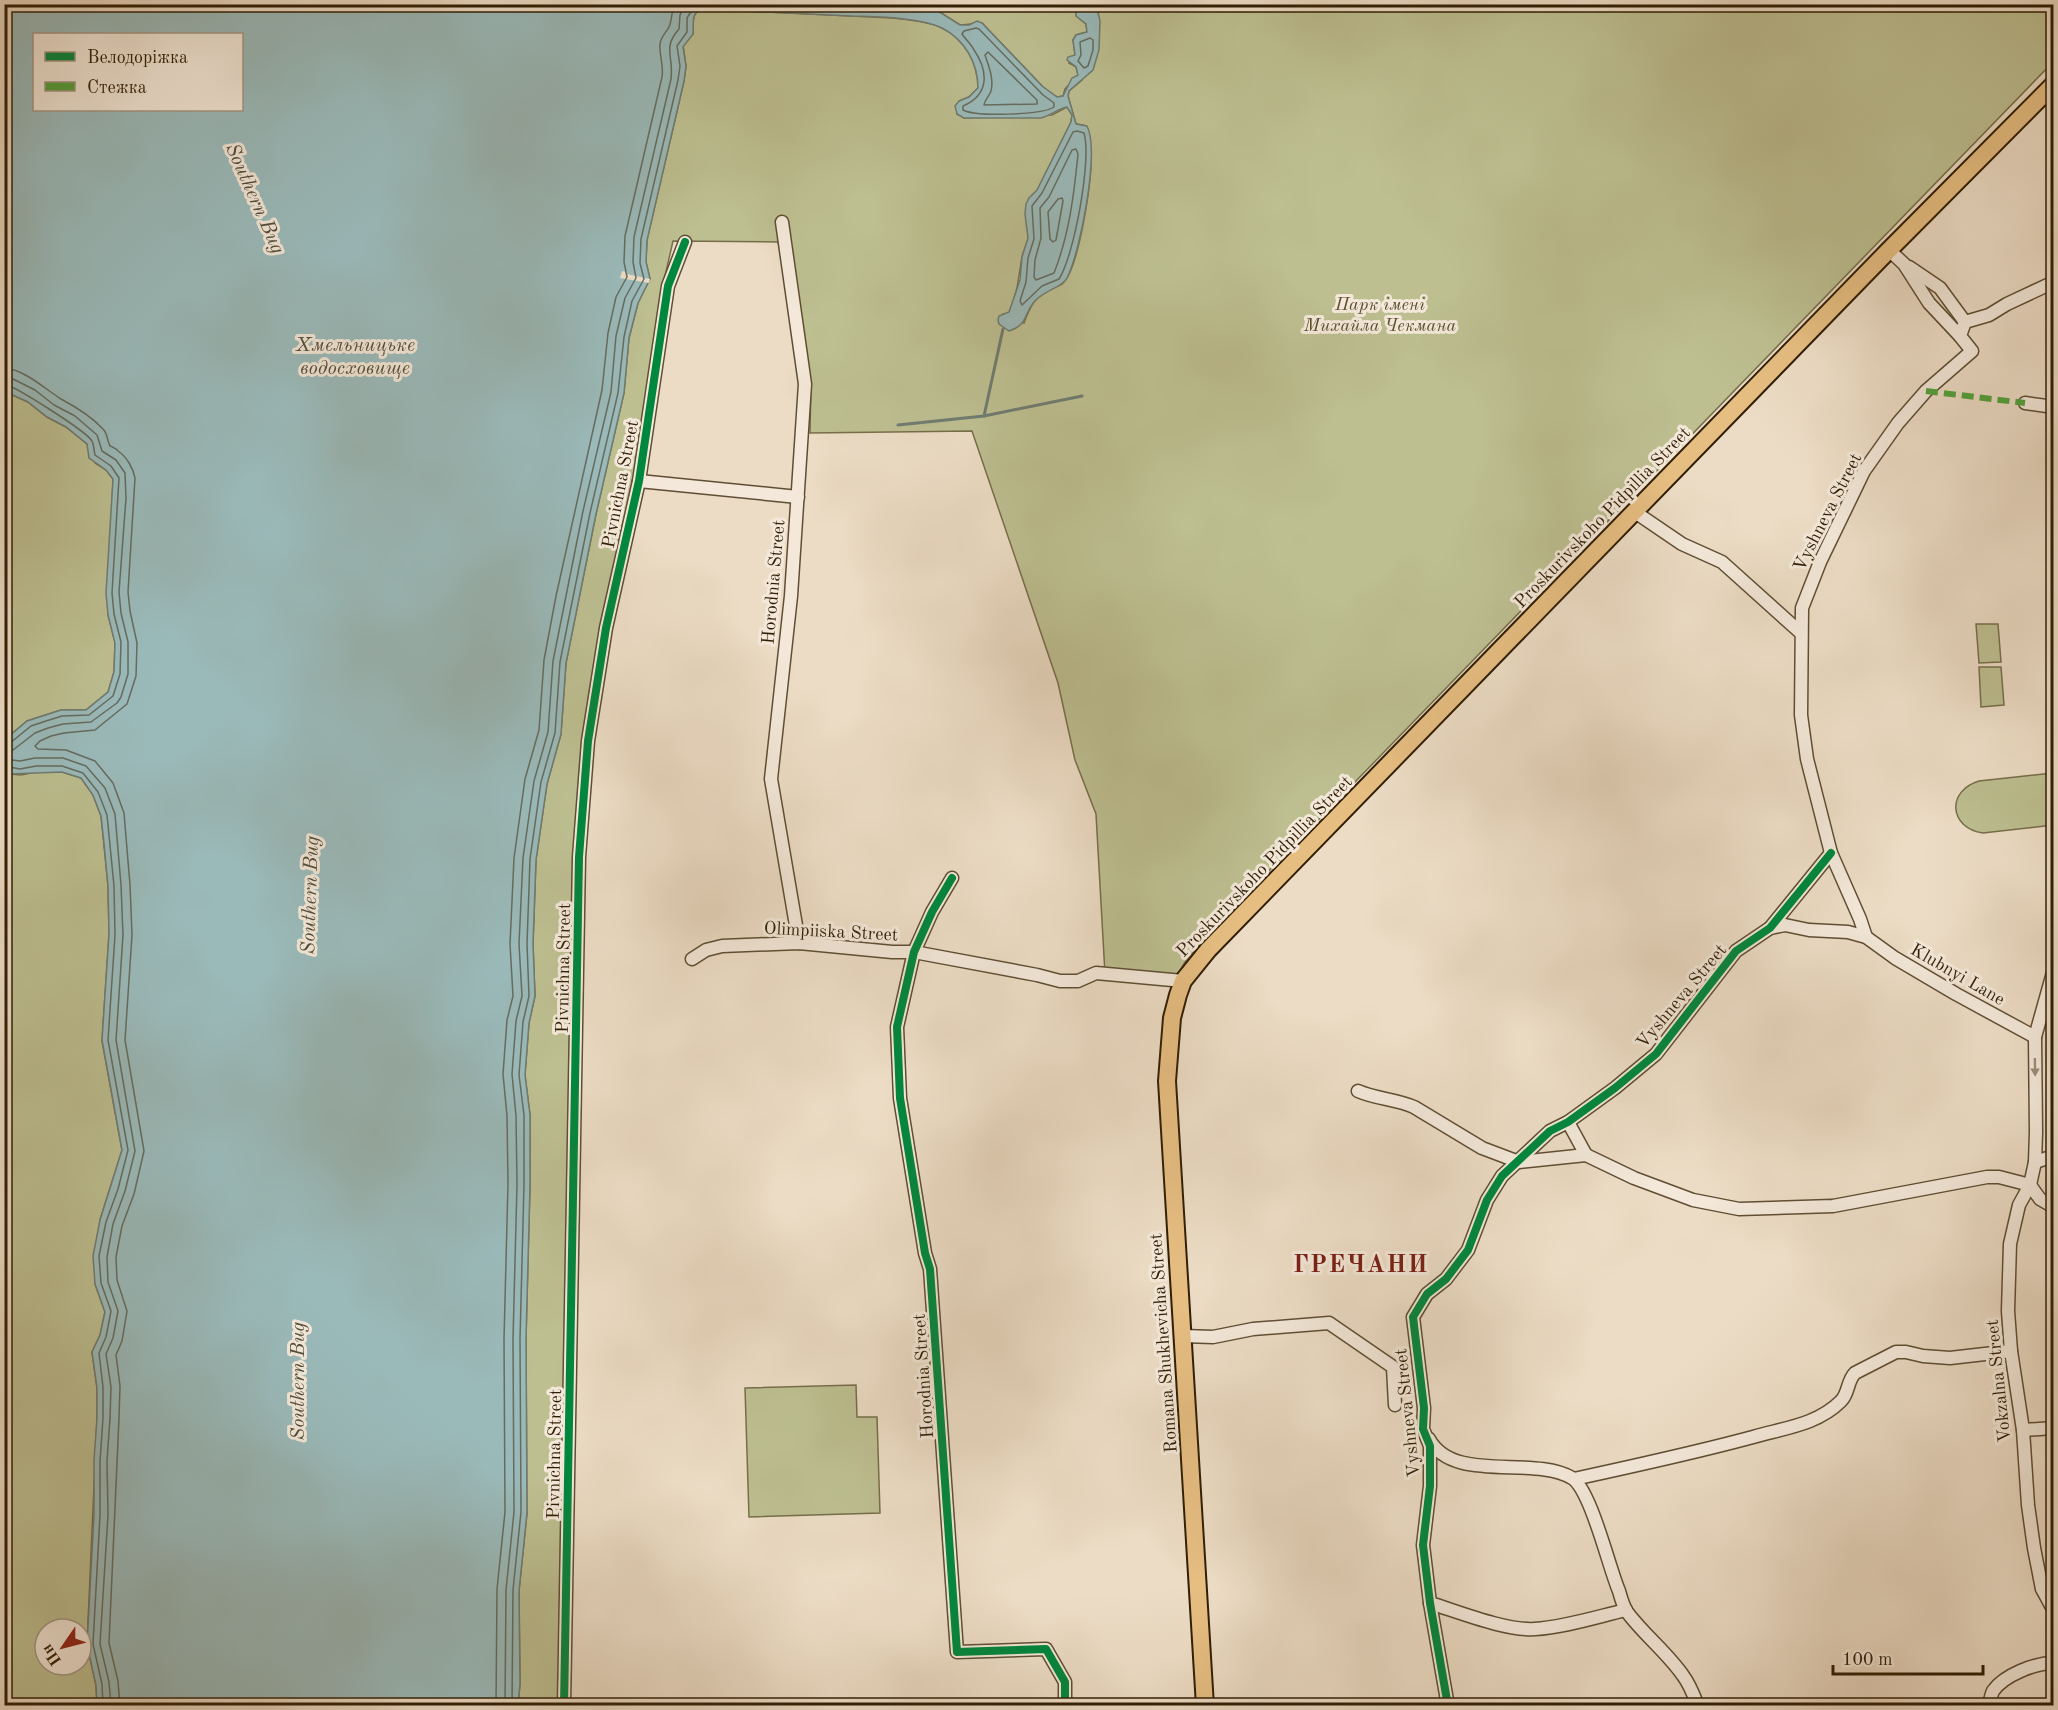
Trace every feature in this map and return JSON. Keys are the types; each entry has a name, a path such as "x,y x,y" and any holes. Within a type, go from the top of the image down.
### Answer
{"main road":[{"name":"Proskurivskoho Pidpillia Street","path":"1184,981 1208,950 1889,250 2054,84"},
{"name":"Romana Shukhevicha Street","path":"1184,981 1172,1018 1167,1081 1205,1706"}],"street":[{"name":"Horodnia Street","path":"782,222 805,384 791,596 771,779 799,943"},
{"name":"Pivnichna Street","path":"564,1706 579,856 588,741 606,628 639,481 668,286 685,242"},
{"path":"1889,250 1904,264 1940,288 1965,322 1989,315 2016,299 2054,282"},
{"path":"1904,264 1929,303 1960,336"},
{"name":"Vyshneva Street","path":"1866,937 1831,854 1807,759 1801,715 1802,608 1811,583 1864,471 1898,423 1926,391 1972,351 1960,336 1965,322"},
{"path":"2025,403 2054,407"},
{"path":"639,481 798,497"},
{"path":"1635,512 1682,544 1722,562 1801,633"},
{"name":"Vyshneva Street","path":"1448,1706 1430,1603 1423,1545 1430,1486 1430,1446 1423,1428 1424,1408 1413,1317 1427,1294 1446,1279 1468,1250 1487,1200 1502,1176 1550,1131 1568,1122 1615,1088 1656,1054 1737,951 1770,928 1831,854"},
{"path":"914,952 952,878"},
{"path":"1770,928 1785,925 1809,930 1848,932 1866,937"},
{"name":"Klubnyi Lane","path":"1866,937 1926,976 2035,1037"},
{"name":"Olimpiiska Street","path":"692,959 706,950 722,946 799,943 914,952 1060,981 1078,981 1096,973 1184,981"},
{"name":"Horodnia Street","path":"914,952 897,1027 900,1098 925,1253 930,1269 957,1652 1046,1649 1065,1682 1065,1706"},
{"name":"Vokzalna Street","path":"2054,969 2035,1037 2035,1162 2030,1185 2019,1205 2010,1244 2008,1311 2011,1351 2023,1430 2028,1505 2034,1548 2042,1589 2054,1611"},
{"path":"1358,1091 1373,1098 1404,1102 1482,1148 1518,1162 1586,1155 1634,1178 1693,1200 1739,1209 1833,1206 1987,1177 1999,1177 2030,1185 2040,1199 2054,1207"},
{"path":"1568,1122 1586,1155"},
{"path":"2035,1162 2054,1156"},
{"path":"1182,1336 1213,1337 1253,1329 1329,1323 1393,1367 1395,1405"},
{"path":"1423,1428 1432,1445 1445,1457 1478,1466 1521,1467 1550,1471 1574,1479 1671,1460 1796,1428 1824,1414 1841,1401 1855,1373 1896,1352 1950,1358 2011,1351"},
{"path":"2023,1430 2054,1428"},
{"path":"1574,1479 1582,1489 1598,1527 1626,1610 1685,1678 1698,1706"},
{"path":"1430,1603 1501,1624 1533,1630 1626,1610"},
{"path":"1989,1706 1993,1692 2007,1678 2043,1663 2054,1663"}],"green space":[{"path":"803,5 1088,5 1087,8 1076,11 1076,16 1086,24 1087,32 1076,35 1073,40 1075,55 1069,63 1076,67 1078,75 1065,89 1063,96 1057,97 1047,91 982,23 960,25 938,11"},
{"name":"Парк імені Михайла Чекмана","path":"1099,5 2053,5 2053,62 1229,912 1185,962 1175,980 1105,974 1096,814 1075,760 1058,683 972,431 810,433 811,384 778,242 673,241 663,285 634,480 583,741 559,1705 518,1706 520,1684 519,1591 527,1513 526,1339 530,1115 525,1075 529,1023 535,996 533,944 536,860 547,784 561,734 566,663 596,514 624,393 629,338 638,303 650,279 646,262 647,240 684,81 686,66 683,45 693,34 694,16 703,9 917,21 949,31 963,44 972,60 978,88 969,97 959,101 957,114 964,118 1052,115 1067,107 1072,115 1071,122 1037,191 1026,208 1028,239 1014,298 1009,313 1004,314 1024,323 1037,298 1046,290 1060,286 1070,273 1084,222 1091,152 1083,125 1076,124 1068,96 1069,91 1082,80 1098,27"},
{"path":"4,373 8,393 28,402 87,444 95,463 106,470 113,479 108,615 115,642 114,672 108,692 86,710 61,710 27,721 7,738 5,743"},
{"path":"1976,624 1998,624 2001,662 1979,663"},
{"path":"1979,667 2001,667 2004,705 1981,707"},
{"path":"5,771 21,775 36,772 62,772 81,778 93,795 101,816 108,886 109,934 102,1041 122,1150 100,1220 95,1284 105,1312 100,1335 92,1352 97,1388 97,1418 88,1617 33,1617 33,1677 93,1677 93,1672 97,1705 5,1705"},
{"path":"2053,773 2053,825 1983,833 1972,830 1958,817 1957,801 1968,786 1979,781"},
{"path":"856,1385 857,1417 877,1417 880,1513 749,1517 745,1388"}],"water":[{"name":"Хмельницьке водосховище","path":"803,4 938,11 960,25 969,25 977,21 982,23 1042,86 1057,97 1063,96 1072,78 1078,75 1076,67 1067,60 1068,57 1075,55 1073,40 1076,35 1087,32 1086,24 1076,16 1076,11 1080,6 1087,8 1088,5 1099,5 1097,10 1100,20 1099,50 1093,70 1069,91 1068,96 1076,124 1087,126 1090,139 1090,178 1077,247 1065,281 1038,298 1022,323 1009,331 999,324 998,320 999,316 1009,312 1020,280 1022,257 1028,238 1026,204 1037,190 1071,122 1072,115 1067,107 1041,118 964,118 957,114 955,106 978,88 976,70 969,53 957,39 942,28 910,20 703,9 694,16 693,34 683,47 686,66 684,81 647,240 646,262 650,279 638,303 629,338 624,393 596,514 566,663 561,734 547,784 536,860 533,944 535,996 529,1023 525,1075 530,1115 526,1339 527,1513 519,1591 520,1684 518,1705 97,1705 93,1672 93,1617 88,1617 97,1418 97,1388 92,1352 100,1335 105,1312 95,1284 93,1256 100,1220 122,1150 102,1040 109,934 104,843 101,816 93,795 81,778 62,772 10,774 5,771 4,743 27,721 61,710 86,710 108,692 114,672 115,643 108,615 106,593 113,479 106,470 89,458 87,444 28,402 8,393 4,373 5,5"}],"pier":[{"path":"622,271 650,279 649,283 620,278"}],"waterway":[{"path":"898,425 984,416 1003,329"},
{"path":"984,416 1082,396"}],"marked path":[{"path":"1926,391 2025,403"}],"cycle path":[{"path":"564,1706 579,857 588,741 606,628 639,481 668,286 685,242"},
{"path":"1448,1706 1430,1603 1423,1545 1430,1486 1430,1446 1423,1429 1424,1408 1413,1317 1427,1294 1446,1279 1468,1250 1487,1200 1502,1176 1550,1131 1568,1122 1615,1088 1656,1054 1736,951 1770,928 1831,853"},
{"path":"952,878 932,912 914,952 897,1027 900,1098 925,1253 930,1269 957,1652 1046,1649 1065,1682 1065,1706"}],"district":[{"name":"ГРЕЧАНИ","path":"1361,1264"}],"water label":[{"name":"Southern Bug","path":"256,198"},
{"name":"Southern Bug","path":"309,895"},
{"name":"Southern Bug","path":"297,1381"}]}
